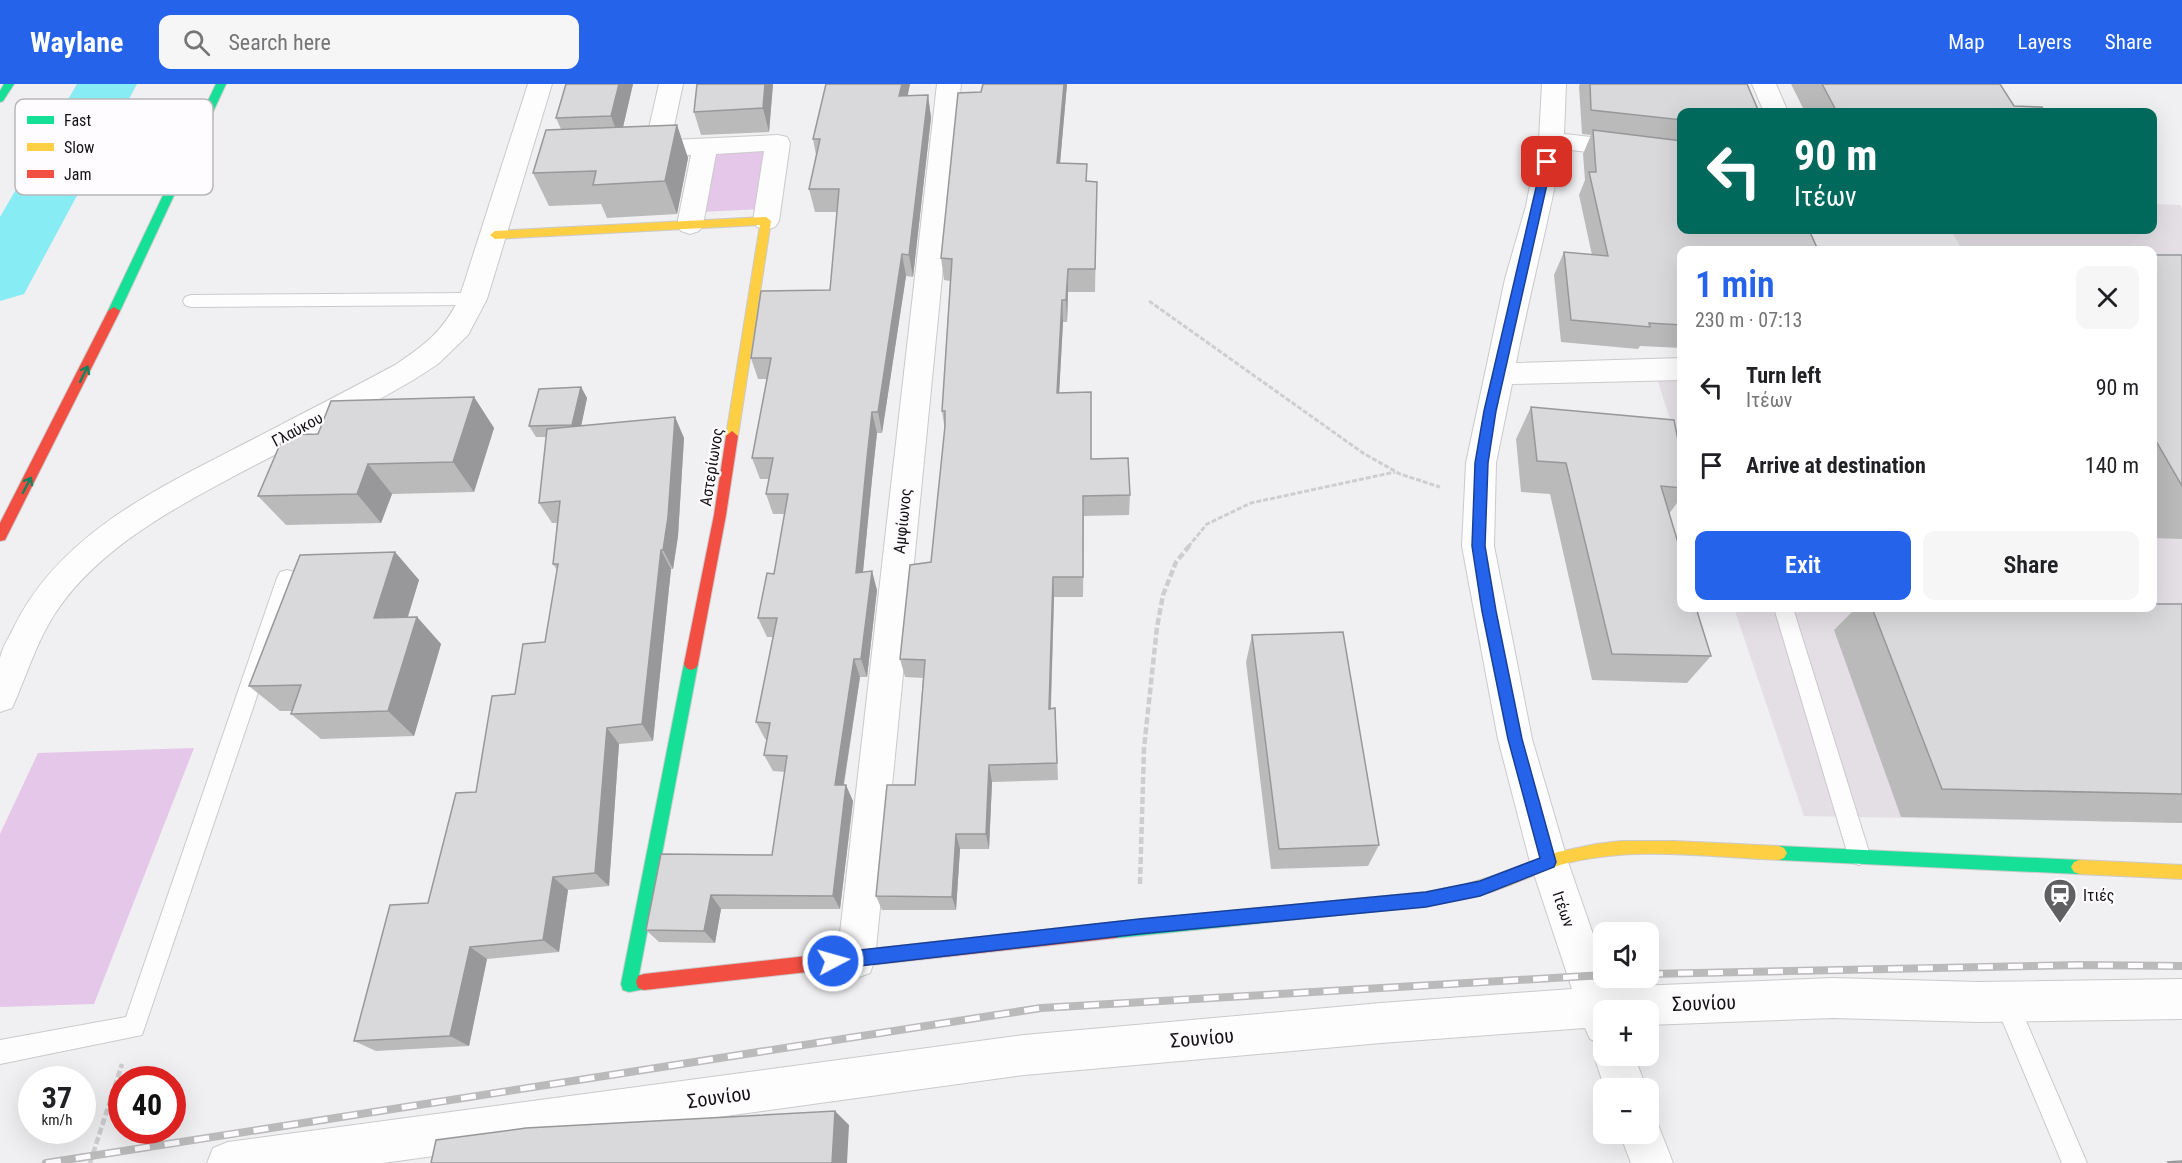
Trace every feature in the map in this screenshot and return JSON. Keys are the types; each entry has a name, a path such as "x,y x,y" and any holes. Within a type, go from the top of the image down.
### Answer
{"street":[{"path":"213,101 221,84"},
{"name":"Γλαύκου","path":"0,697 27,632 43,604 55,588 85,559 131,521 170,497 417,365 438,349 458,328 473,299 495,235 531,153 540,84"},
{"path":"657,148 671,84"},
{"name":"Αμφίωνος","path":"856,959 949,84"},
{"name":"Ιτέων","path":"1554,84 1551,140 1539,206 1519,279 1481,463 1478,546 1515,739 1549,862 1595,1000"},
{"path":"1764,84 1774,108"},
{"path":"1551,140 1677,154"},
{"path":"495,235 766,221 778,143 611,150"},
{"path":"690,225 705,146"},
{"path":"0,536 58,426 170,195"},
{"name":"Αστερίωνος","path":"766,221 720,515 629,984 856,959"},
{"path":"1498,374 1677,369"},
{"path":"856,959 1139,927 1426,900 1480,889 1571,855 1625,848 1859,855 2182,872"},
{"name":"Σουνίου","path":"1659,1011 1833,998 1979,1002 2182,999"},
{"name":"Σουνίου","path":"228,1163 1036,1054 1370,1023 1593,1016"},
{"path":"1645,1144 1652,1163"}],"lane":[{"path":"191,301 473,299"},
{"path":"0,1052 134,1027 287,578"},
{"path":"1784,612 1859,855"},
{"path":"2006,1001 2075,1163"}],"path":[{"path":"1149,301 1349,443 1395,472 1424,484 1451,490 1480,491"},
{"path":"1139,927 1145,736 1157,627 1163,595 1176,562 1207,524 1251,504 1395,472"},
{"path":"90,1163 134,1027"}],"shaded area":[{"path":"772,149 762,209 701,212 712,151"},
{"path":"2157,204 2180,205 2182,208 2182,823 1804,816 1735,612 2157,612 2157,246 1960,246 1953,234 2157,234"},
{"path":"1677,375 1677,440 1656,376"},
{"path":"194,748 94,1004 0,1007 0,834 38,753"}],"building":[{"path":"566,84 619,84 611,116 556,118"},
{"path":"697,84 765,84 763,108 694,112"},
{"path":"826,84 902,84 899,96 928,95 909,255 902,254 878,412 872,412 856,573 872,571 861,659 854,659 835,785 846,785 833,896 711,895 704,931 646,930 661,854 772,855 787,756 764,755 770,723 756,722 777,618 758,618 767,573 774,574 788,494 766,494 773,458 752,458 771,358 751,358 761,291 830,290 839,189 809,189 820,139 813,139"},
{"path":"983,84 1064,84 1057,163 1087,164 1086,181 1097,182 1095,269 1068,269 1066,300 1062,300 1057,393 1091,392 1091,459 1128,458 1130,495 1083,496 1083,577 1053,577 1049,709 1055,708 1057,763 989,765 986,834 956,834 952,897 876,896 887,785 915,785 925,660 900,659 910,565 931,562 945,426 945,411 942,411 952,259 941,258 958,93 981,92"},
{"path":"1590,84 1747,84 1757,108 1677,108 1677,119 1591,110"},
{"path":"1822,84 2000,84 2014,106 2043,108 1835,108"},
{"path":"677,125 665,181 593,185 596,171 533,173 546,130"},
{"path":"1593,130 1677,140 1677,234 1811,234 1816,246 1677,246 1677,325 1649,323 1650,327 1571,320 1564,252 1608,256 1589,172 1596,172"},
{"path":"2157,255 2182,255 2182,486 2157,443"},
{"path":"581,387 572,425 529,426 539,389"},
{"path":"474,397 453,462 368,464 357,494 258,496 284,435 318,434 331,401"},
{"path":"1531,407 1674,420 1677,435 1677,488 1661,486 1677,539 1677,612 1697,612 1711,656 1612,654 1566,463 1537,461"},
{"path":"675,417 668,517 663,550 661,550 642,724 607,728 595,873 553,877 543,940 470,947 450,1036 354,1041 390,905 428,903 456,793 476,792 492,696 515,694 523,644 545,642 558,564 553,564 560,501 539,503 547,429"},
{"path":"395,552 374,618 417,617 388,711 291,714 301,685 249,686 300,555"},
{"path":"2157,604 2182,604 2182,794 1942,789 1874,612 2157,612"},
{"path":"1343,632 1379,845 1279,849 1252,635"},
{"path":"835,1111 832,1163 431,1163 436,1140 526,1128"}],"waterway":[{"path":"99,99 107,84"},
{"path":"0,277 45,195"}],"railway":[{"path":"1659,974 2079,965 2182,966"},
{"path":"46,1163 1041,1008 1593,976"}],"traffic: fast":[{"path":"0,99 9,84"},
{"path":"213,101 221,84"},
{"path":"114,311 169,195"},
{"path":"644,982 629,984 691,664"},
{"path":"1779,853 2079,867"},
{"path":"1116,930 1426,899 1462,892"}],"traffic: slow":[{"path":"495,235 766,221 732,436"},
{"path":"1462,892 1490,885 1558,859 1596,851 1621,848 1674,848 1779,853"},
{"path":"2079,867 2182,872"}],"traffic: jam":[{"path":"0,536 114,311"},
{"path":"691,664 720,515 732,436"},
{"path":"644,982 1116,930"}],"place":[{"name":"Ιτιές","path":"2060,924"}],"route":[{"path":"833,961 1139,927 1426,900 1480,889 1549,862 1515,739 1478,546 1481,463 1490,411 1519,279 1539,206 1547,162"}]}
